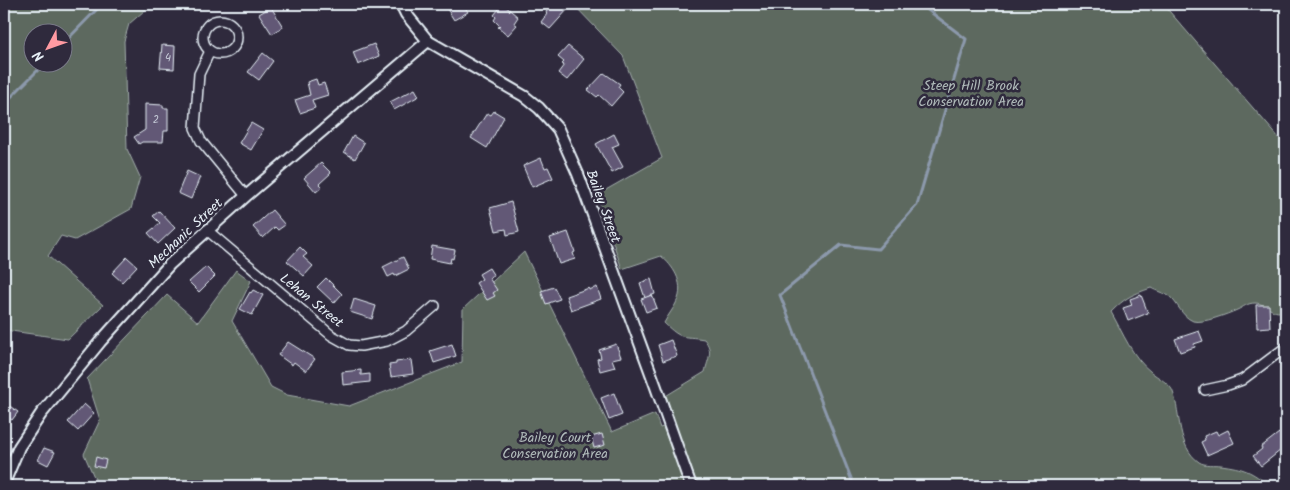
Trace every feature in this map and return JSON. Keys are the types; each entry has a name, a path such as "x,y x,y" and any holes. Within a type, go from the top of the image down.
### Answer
{"street":[{"name":"Bailey Street","path":"402,4 416,28 428,42 524,96 539,108 558,129 578,174 691,486"},
{"name":"Mechanic Street","path":"4,483 19,447 41,414 100,342 170,264 246,196 428,42"},
{"path":"210,51 199,74 195,128 201,140 246,196"},
{"name":"Lehan Street","path":"207,230 331,335 349,345 362,346 387,341 406,331 435,306"},
{"path":"1205,390 1242,380 1286,347"}],"green space":[{"path":"4,4 152,4 129,24 124,41 127,149 140,177 131,209 75,240 61,236 48,256 103,305 68,339 4,330"},
{"name":"Steep Hill Brook Conservation Area","path":"573,4 1163,4 1286,146 1286,310 1277,312 1263,305 1252,303 1233,312 1197,322 1185,316 1169,296 1151,288 1129,297 1111,312 1138,359 1172,389 1183,439 1192,455 1204,464 1229,466 1247,471 1269,486 698,486 664,397 705,372 710,351 709,347 704,339 679,335 664,323 678,299 680,287 670,265 661,256 622,269 597,195 662,158 623,56"},
{"name":"Bailey Court Conservation Area","path":"524,252 612,432 655,414 660,428 663,427 685,486 98,486 84,454 100,420 87,379 167,295 198,322 236,270 251,281 232,321 271,387 287,395 349,406 462,362 463,309"}],"building":[{"path":"444,4 455,4 458,8 463,4 468,12 454,20"},
{"path":"503,4 518,17 514,23 517,25 508,35 498,27 500,26 494,20 496,17 494,15"},
{"path":"538,4 562,4 568,9 550,29 541,22 547,11"},
{"path":"271,7 283,27 272,34 259,14"},
{"path":"374,44 379,56 358,65 353,52"},
{"path":"162,45 175,46 174,69 160,68"},
{"path":"568,46 584,59 567,80 558,73 564,62 558,57"},
{"path":"263,53 273,61 259,80 248,72"},
{"path":"604,73 620,84 618,87 623,92 611,106 599,95 597,97 588,90"},
{"path":"316,79 318,85 324,83 328,95 312,100 315,108 300,113 295,100 310,95 307,82"},
{"path":"415,89 419,96 394,110 390,102"},
{"path":"145,104 163,105 163,108 168,108 168,131 164,131 163,142 142,142 139,144 134,137 145,130"},
{"path":"494,111 504,117 487,148 471,138 487,113 491,115"},
{"path":"251,123 263,130 251,150 239,143"},
{"path":"614,134 619,144 612,147 623,167 612,173 596,144"},
{"path":"353,136 364,143 355,159 344,152"},
{"path":"541,158 545,168 548,167 553,178 532,187 523,166"},
{"path":"321,163 331,173 319,184 322,187 316,192 304,178"},
{"path":"187,171 200,177 191,199 178,193"},
{"path":"511,202 519,232 507,235 506,229 496,231 490,208"},
{"path":"272,210 285,225 278,230 275,227 263,238 253,227"},
{"path":"159,211 175,228 158,244 148,233 160,223 153,216"},
{"path":"568,232 575,252 573,253 575,259 559,264 550,238"},
{"path":"432,246 455,250 450,263 430,259"},
{"path":"300,247 307,254 303,257 313,266 304,276 287,261"},
{"path":"127,257 137,266 122,282 112,273"},
{"path":"403,257 409,269 395,276 394,274 388,277 383,267"},
{"path":"206,267 215,276 199,292 189,282"},
{"path":"489,268 494,276 489,278 497,290 493,293 495,296 487,300 476,283 482,279 479,274"},
{"path":"326,278 342,294 334,303 317,287"},
{"path":"651,279 655,294 645,298 640,283"},
{"path":"554,287 560,299 546,304 541,291"},
{"path":"597,287 601,299 571,310 566,296"},
{"path":"253,290 263,295 252,315 240,309"},
{"path":"652,295 657,308 646,312 641,299"},
{"path":"1141,295 1148,313 1128,321 1123,308 1132,305 1130,299"},
{"path":"354,299 376,306 372,319 350,312"},
{"path":"1256,305 1269,305 1270,327 1257,328"},
{"path":"1199,331 1203,341 1194,344 1195,347 1180,352 1175,339"},
{"path":"671,340 677,356 663,361 658,345"},
{"path":"288,342 315,359 306,371 294,362 292,365 278,355"},
{"path":"452,344 456,356 434,363 430,351"},
{"path":"616,344 621,357 612,359 615,367 600,371 597,359 601,358 599,350"},
{"path":"411,360 413,374 391,377 389,365"},
{"path":"361,370 361,375 370,374 370,382 343,385 342,372"},
{"path":"614,393 622,415 609,420 601,398"},
{"path":"4,402 18,412 12,420 4,415"},
{"path":"84,404 94,413 78,431 68,422"},
{"path":"1228,430 1234,443 1207,455 1201,442 1205,440 1204,436 1216,431 1218,435"},
{"path":"1279,433 1286,442 1286,446 1261,466 1253,456"},
{"path":"602,434 605,445 594,448 591,437"},
{"path":"44,448 55,452 48,465 38,460"},
{"path":"96,457 106,460 104,468 94,466"}],"waterway":[{"path":"72,35 102,4"},
{"path":"854,486 780,295 841,245 878,249 917,205 966,39 920,4"},
{"path":"4,104 36,72"}]}
